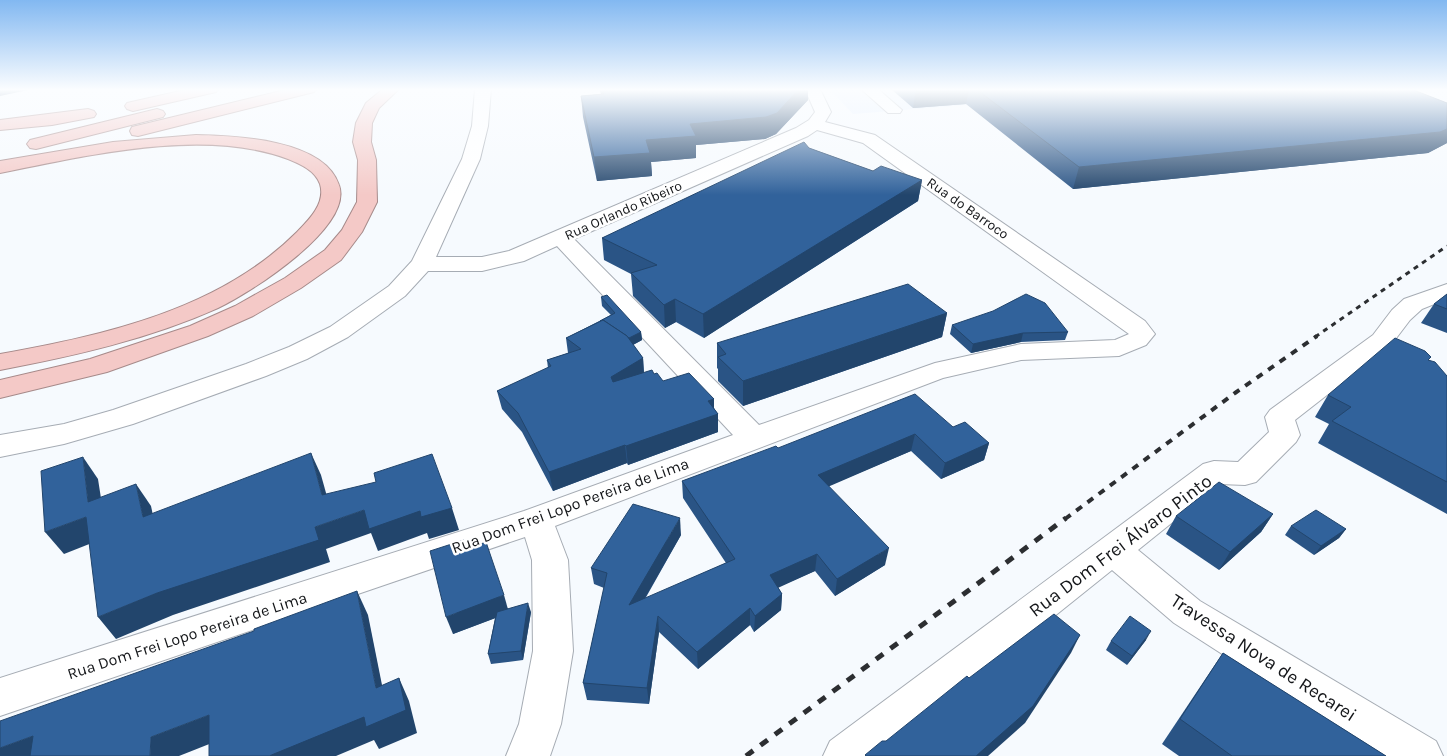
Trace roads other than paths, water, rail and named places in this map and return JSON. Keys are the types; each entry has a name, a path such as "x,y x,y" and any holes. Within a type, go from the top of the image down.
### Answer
{"highway":[{"path":"0,152 114,124"},
{"path":"0,166 167,124"},
{"path":"0,389 97,366 199,331 244,311 293,283 333,255 351,232 367,202 367,160 362,142 364,124"},
{"path":"0,166 130,144 205,140 246,142 294,153 314,164 325,176 331,190 327,208 300,245 279,264 230,292 158,324 102,341 48,354 0,362"}],"street":[{"path":"2,449 123,417 191,394 298,353 346,327 397,290 422,264 471,159 480,124"},
{"name":"Rua Orlando Ribeiro","path":"422,264 482,264 500,261 560,238 802,132 815,124"},
{"name":"Rua do Barroco","path":"816,124 869,138 1136,326 1142,334"},
{"path":"560,238 754,438"},
{"name":"Rua Dom Frei Álvaro Pinto","path":"845,756 1214,472 1245,474 1285,435 1280,418 1392,345 1400,315 1413,304 1447,291"},
{"name":"Rua Dom Frei Lopo Pereira de Lima","path":"0,698 536,520 935,371 1020,352 1119,348 1137,340 1142,334"},
{"path":"528,756 540,724 553,651 550,560 536,520"},
{"name":"Travessa Nova de Recarei","path":"1114,549 1136,571 1187,612 1421,756"}],"railway":[{"path":"1315,337 1447,246"},
{"path":"1065,519 1235,393 1317,336"},
{"path":"746,756 1066,518"}]}
